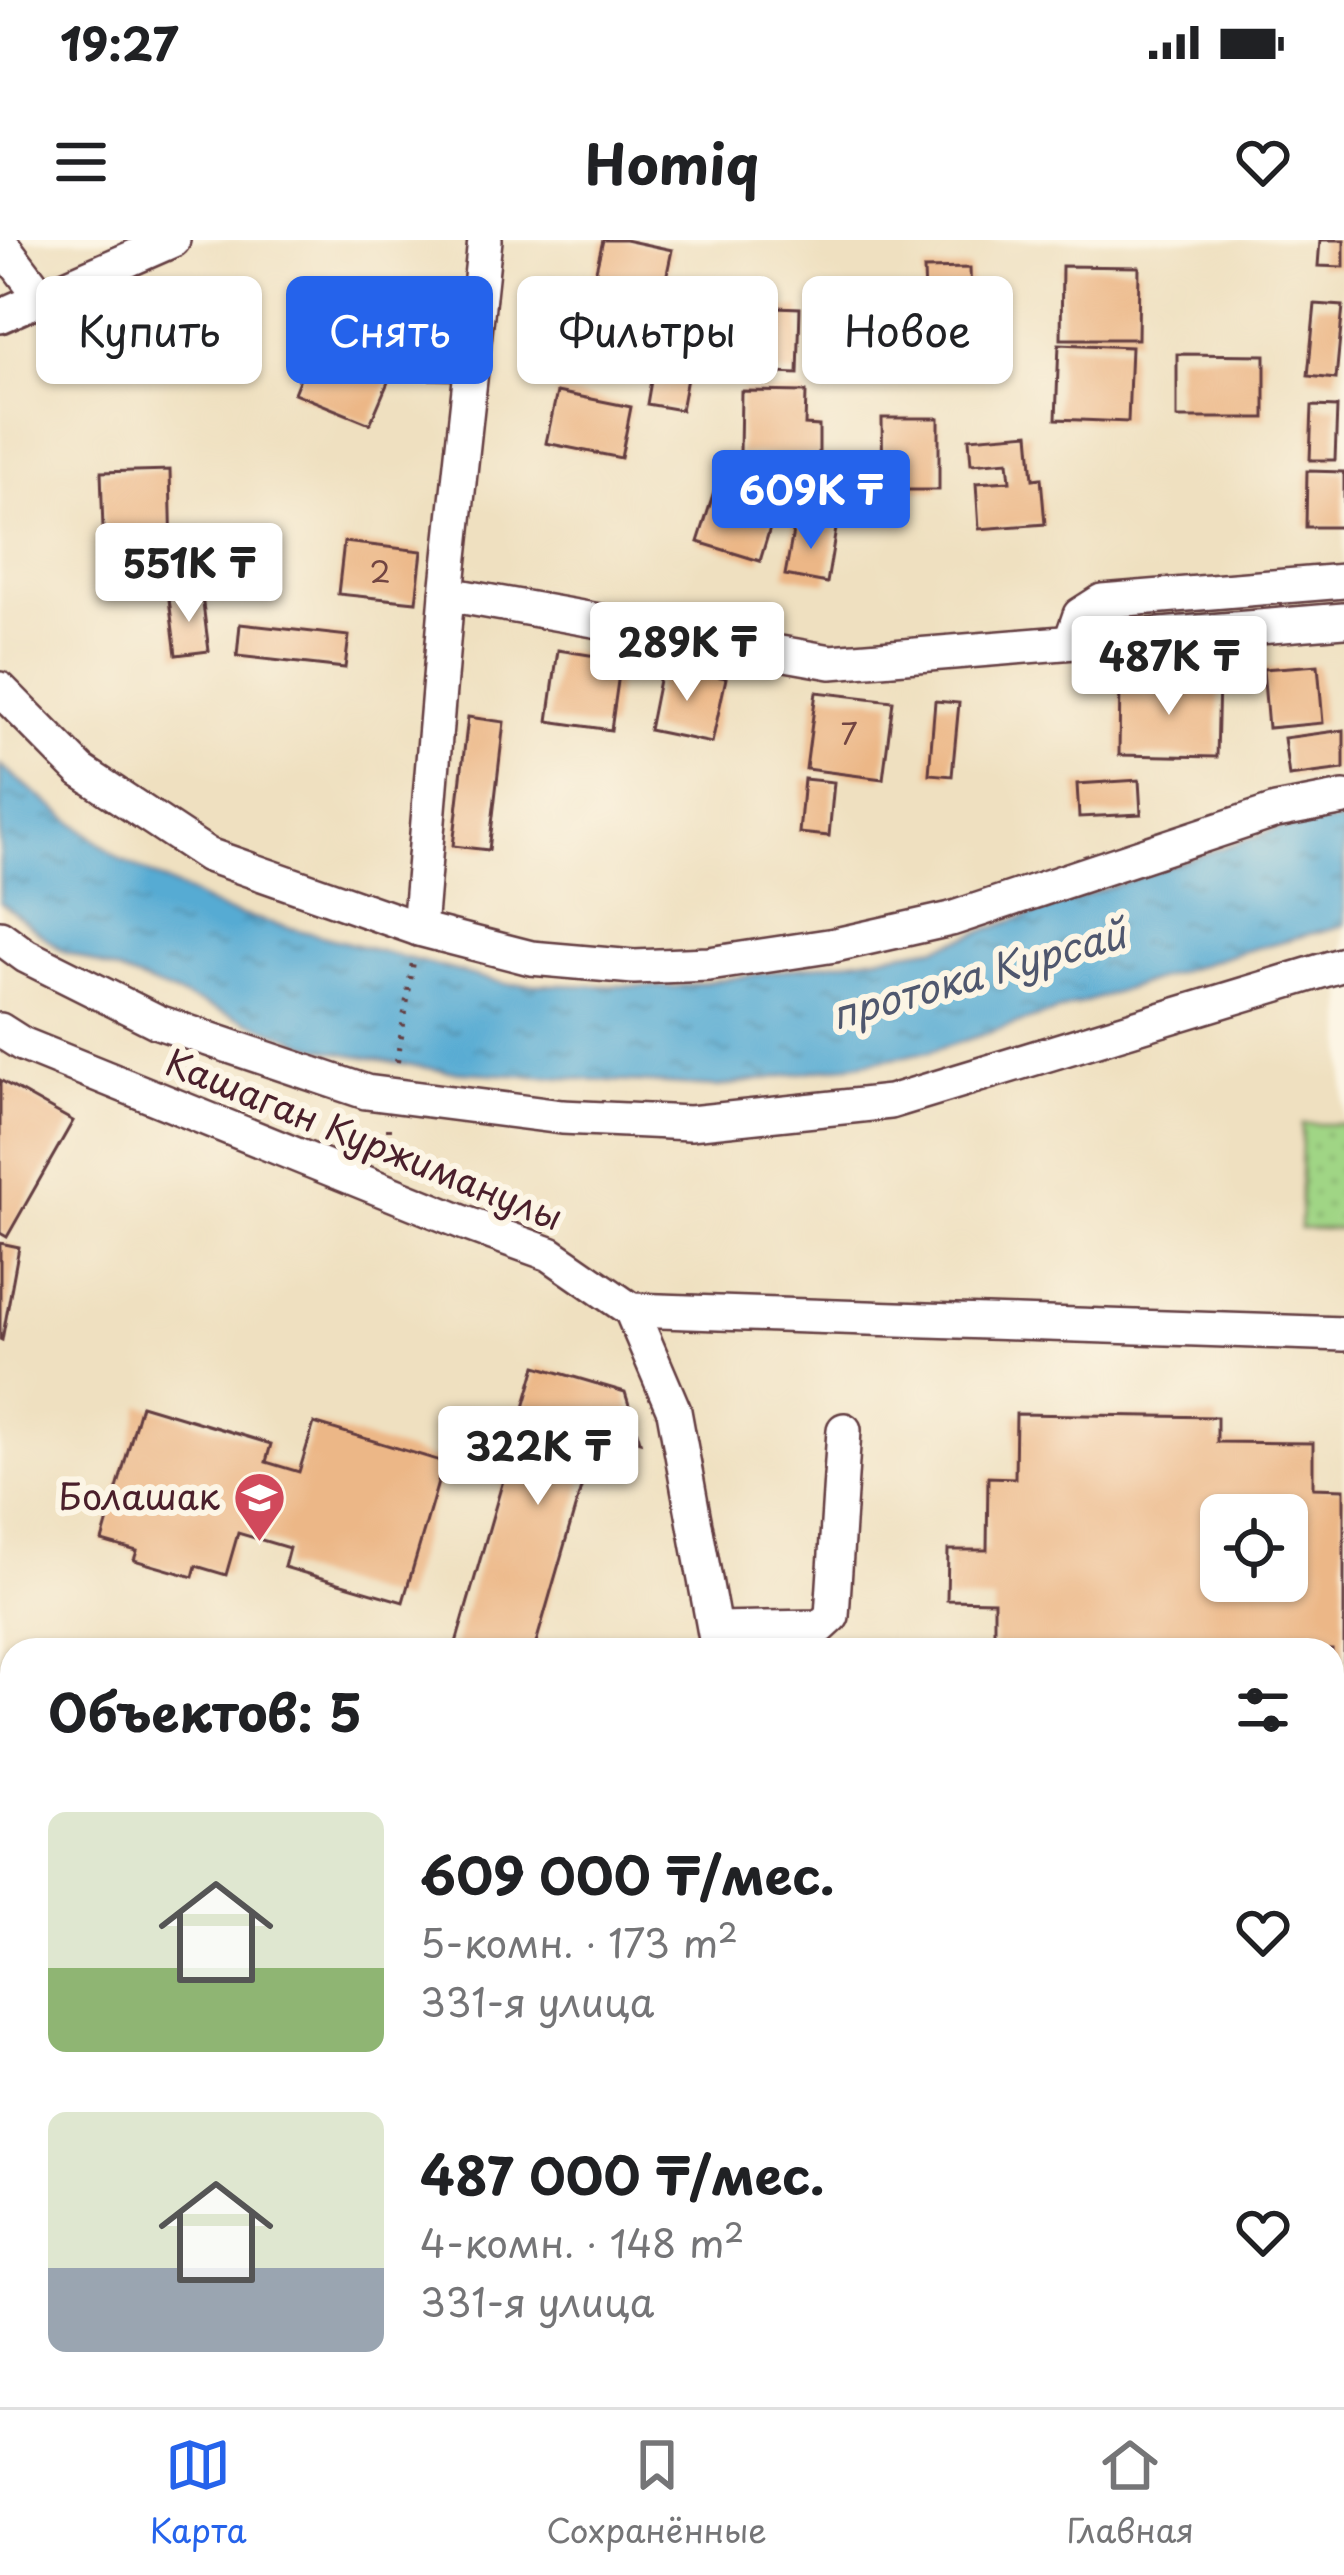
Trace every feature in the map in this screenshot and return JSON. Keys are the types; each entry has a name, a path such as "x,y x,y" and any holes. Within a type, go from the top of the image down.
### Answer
{"street":[{"path":"88,276 173,240"},
{"path":"419,929 447,594 485,240"},
{"path":"0,242 36,291"},
{"path":"0,316 36,298"},
{"path":"1071,641 1080,615 1102,601 1344,581"},
{"path":"447,594 832,662 1344,620"},
{"path":"0,689 81,771 208,855 419,929 531,958 634,967 709,964 835,945 951,919 1276,811 1344,798"},
{"path":"0,937 26,956 158,1022 366,1092 562,1117 691,1123 890,1102 1344,964"},
{"name":"Кашаган Куржиманулы","path":"0,1030 198,1115 550,1254 631,1310"},
{"path":"717,1638 674,1411 631,1310 1344,1334"},
{"path":"726,1638 820,1627 832,1616 844,1430"}],"path":[{"path":"418,1166 397,1157 388,1143 419,929"}],"green space":[{"path":"1302,1124 1344,1124 1344,1229 1300,1229"}],"water":[{"name":"протока Курсай","path":"0,765 120,859 225,911 506,984 675,987 938,947 1279,828 1344,821 1344,925 1241,952 929,1052 717,1087 445,1071 320,1049 61,950 0,902"}],"building":[{"path":"603,240 672,250 666,276 595,276"},
{"path":"1320,240 1344,240 1344,267 1318,266"},
{"path":"1062,266 1139,267 1138,339 1061,339"},
{"path":"970,268 970,276 924,276 924,269"},
{"path":"1315,304 1343,306 1336,379 1308,376"},
{"path":"778,307 800,308 798,374 778,373"},
{"path":"1059,344 1131,347 1128,422 1056,419"},
{"path":"1177,354 1265,355 1265,418 1177,418"},
{"path":"298,384 387,384 370,424 294,393"},
{"path":"650,384 686,384 681,410 647,404"},
{"path":"741,391 806,392 805,425 819,426 819,455 740,454"},
{"path":"557,392 631,407 621,458 546,443"},
{"path":"1312,406 1337,407 1335,460 1310,460"},
{"path":"882,418 939,418 939,490 883,490"},
{"path":"1029,433 1033,479 1041,478 1045,524 979,529 976,483 1010,481 1008,461 971,464 969,438"},
{"path":"170,470 172,556 104,558 101,472"},
{"path":"1307,471 1344,472 1344,527 1306,527"},
{"path":"715,489 776,508 760,561 698,542"},
{"path":"795,521 836,529 827,583 785,575"},
{"path":"344,542 422,551 416,602 338,594"},
{"path":"202,596 209,651 176,655 169,599"},
{"path":"240,624 349,636 345,668 237,656"},
{"path":"558,650 621,660 611,730 548,721"},
{"path":"662,665 726,678 712,743 649,730"},
{"path":"1318,665 1323,723 1268,728 1263,669"},
{"path":"1120,679 1219,680 1217,757 1119,755"},
{"path":"816,692 893,701 883,779 806,769"},
{"path":"935,701 959,703 952,776 929,774"},
{"path":"468,717 504,722 489,850 453,846"},
{"path":"1344,730 1344,769 1289,776 1284,738"},
{"path":"804,779 834,782 829,836 799,833"},
{"path":"1139,780 1141,814 1079,817 1077,784"},
{"path":"0,1080 73,1121 7,1237 0,1233"},
{"path":"0,1243 19,1247 2,1340 0,1339"},
{"path":"536,1366 625,1392 640,1441 598,1429 537,1638 457,1638"},
{"path":"141,1405 271,1444 266,1462 299,1472 314,1423 444,1462 403,1602 284,1567 289,1548 238,1533 226,1575 196,1566 193,1577 134,1560 137,1551 102,1541"},
{"path":"1016,1414 1217,1417 1217,1442 1313,1443 1313,1488 1344,1489 1344,1638 994,1638 994,1601 947,1600 948,1550 987,1550 988,1477 1015,1478"}],"place":[{"name":"Болашак","path":"259,1543"}]}
